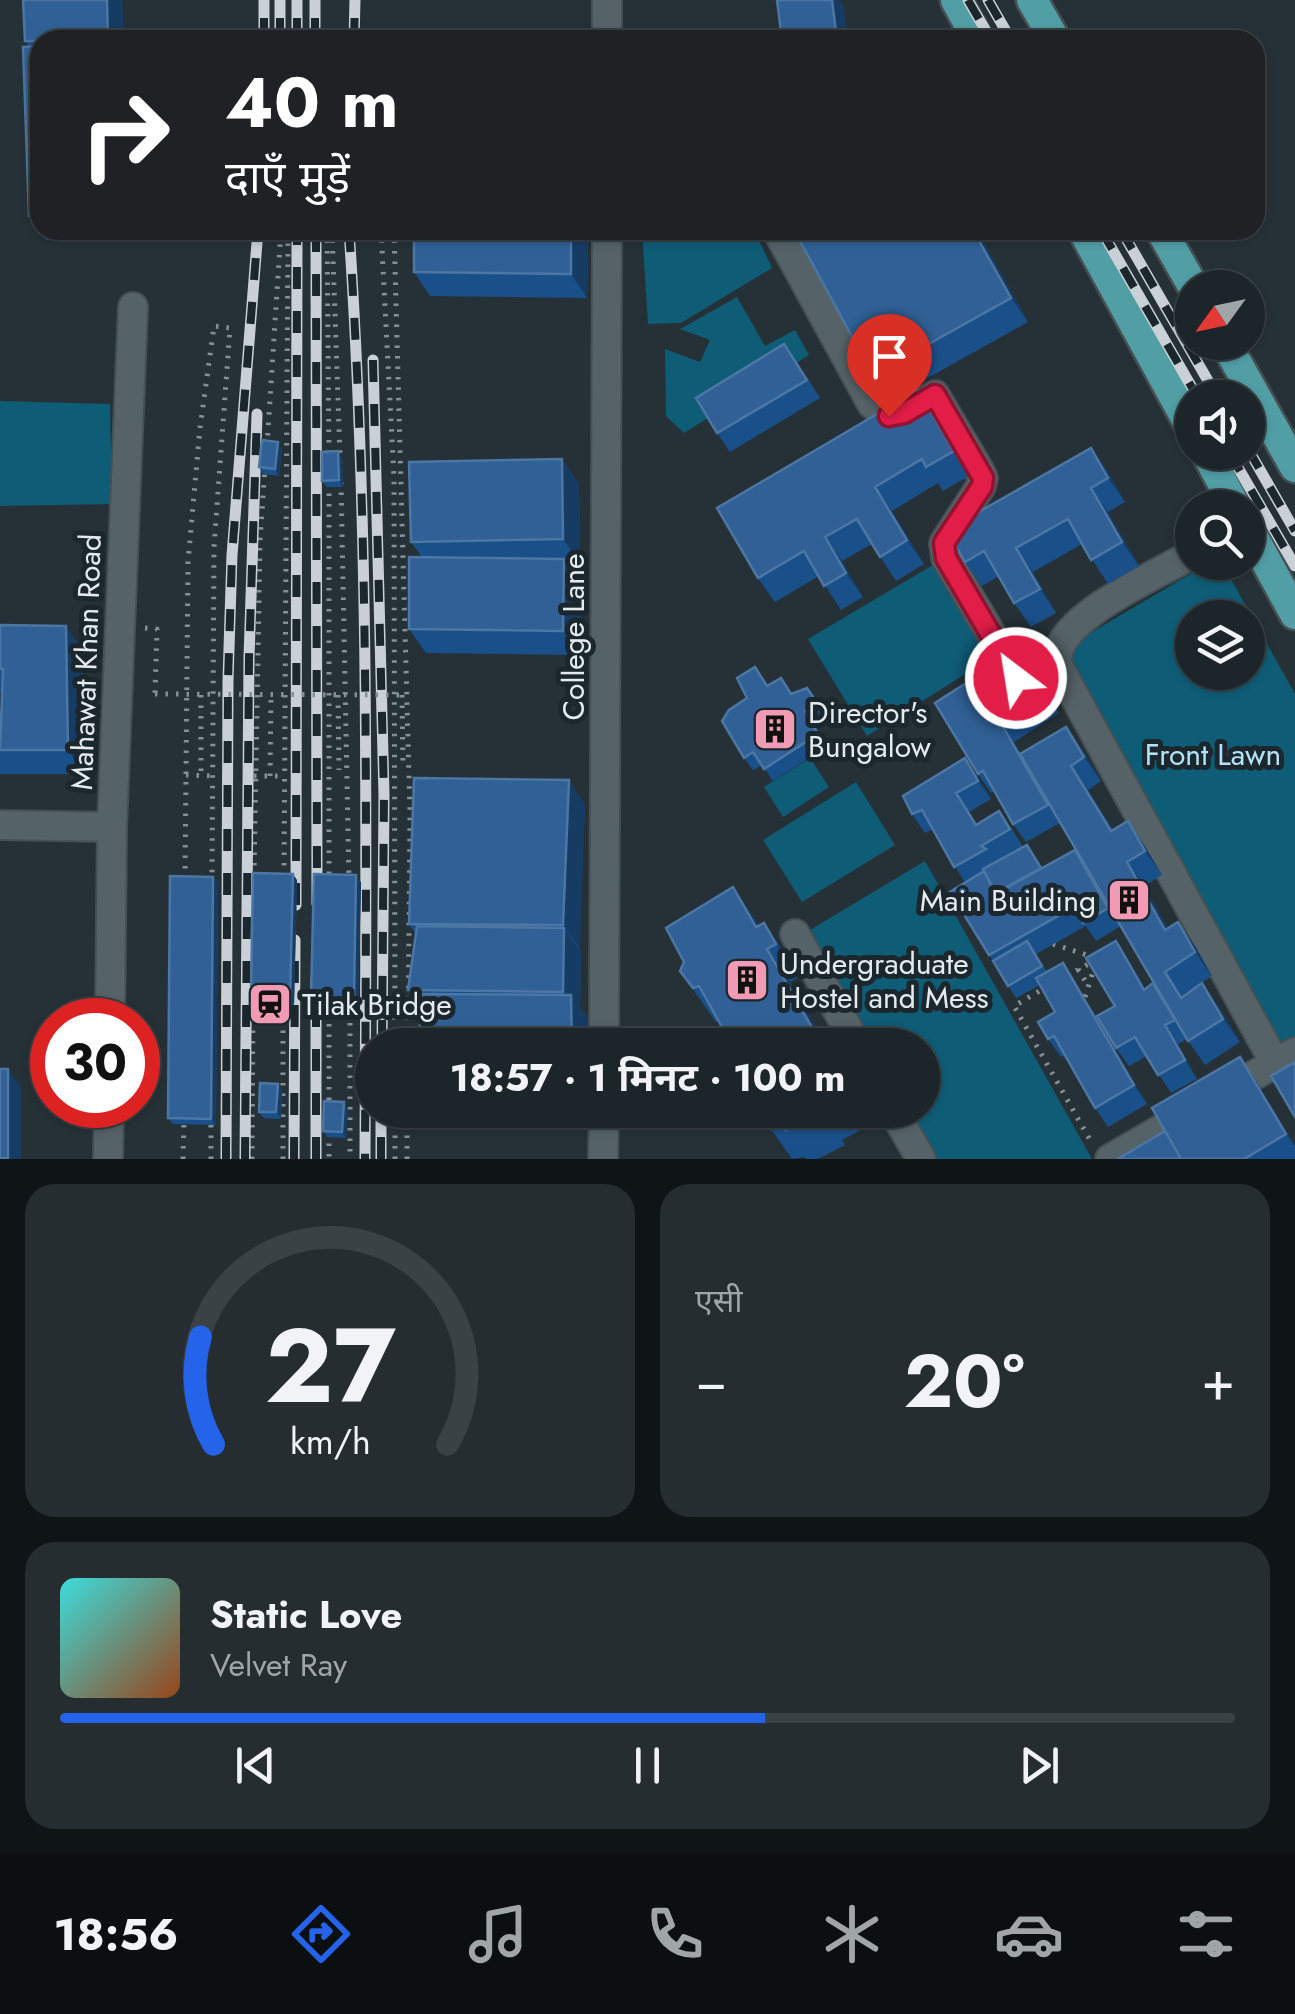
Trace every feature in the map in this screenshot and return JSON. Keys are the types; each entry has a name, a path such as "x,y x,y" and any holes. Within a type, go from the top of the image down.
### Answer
{"main road":[{"path":"956,0 972,30"},
{"path":"1032,0 1049,30"},
{"path":"1089,240 1175,397"},
{"path":"1168,240 1184,270"},
{"path":"1235,360 1295,468"},
{"path":"1265,559 1295,614"}],"street":[{"path":"607,0 607,30"},
{"name":"College Lane","path":"604,1028 607,240"},
{"path":"782,240 872,404 889,416 904,413 935,395 978,468 982,486 944,543 946,558 1008,682 1055,656 1065,633 1083,618 1175,564"},
{"name":"Mahawat Khan Road","path":"110,998 112,827 133,307"},
{"path":"1055,656 1080,731 1223,989 1285,1058 1110,1159"},
{"path":"0,825 112,827"},
{"path":"795,934 848,1028"},
{"path":"108,1128 108,1159"},
{"path":"604,1128 604,1159"},
{"path":"904,1128 921,1159"}],"path":[{"path":"266,446 283,240"},
{"path":"284,240 284,891"},
{"path":"330,240 340,456"},
{"path":"328,462 330,240"},
{"path":"382,240 394,478 408,1028"},
{"path":"394,240 402,767"},
{"path":"185,890 188,562 214,326 230,328 214,546 212,891"},
{"path":"254,891 260,541 265,465"},
{"path":"341,476 349,889"},
{"path":"328,481 329,887"},
{"path":"157,629 155,694 402,695 395,1028"},
{"path":"200,694 202,776"},
{"path":"270,694 270,776"},
{"path":"338,694 339,770"},
{"path":"329,770 348,770"},
{"path":"186,775 213,776"},
{"path":"254,776 284,776"},
{"path":"1053,944 1097,959"},
{"path":"1097,959 1014,1006 1101,1159"},
{"path":"1084,997 1097,959"},
{"path":"1078,969 1088,987"},
{"path":"252,1159 253,987"},
{"path":"282,1159 283,987"},
{"path":"350,988 350,1159"},
{"path":"329,1004 329,1159"},
{"path":"183,1159 184,1102"},
{"path":"211,1159 212,1121"},
{"path":"395,1128 395,1159"},
{"path":"406,1159 407,1128"}],"green space":[{"path":"643,240 759,240 772,268 681,323 648,324"},
{"path":"737,297 765,346 795,330 809,355 684,433 666,416 665,349 700,362 710,340 680,329"},
{"path":"0,401 110,404 112,504 0,506"},
{"path":"933,565 989,659 867,736 808,639"},
{"name":"Front Lawn","path":"1180,580 1231,580 1243,600 1175,600 1175,690 1265,690 1265,640 1295,694 1295,1041 1283,1048 1067,657 1070,645"},
{"path":"810,758 829,787 783,817 764,787"},
{"path":"856,782 895,845 802,902 763,840"},
{"path":"925,861 1092,1159 937,1159 928,1142 922,1145 912,1128 940,1128 940,1028 858,1028 805,933"}],"building":[{"path":"23,0 107,0 108,30 30,30 30,41 25,41"},
{"path":"777,0 832,0 836,30 781,30"},
{"path":"23,47 30,47 30,216 29,216"},
{"path":"414,240 571,240 571,274 414,272"},
{"path":"799,240 979,240 1011,298 873,375"},
{"path":"784,344 807,380 717,433 696,398"},
{"path":"918,390 954,451 926,467 922,459 875,487 907,540 880,557 857,519 825,537 846,573 824,586 804,551 758,578 717,508"},
{"path":"262,440 278,442 275,469 259,467"},
{"path":"1091,448 1108,478 1091,488 1122,542 1091,560 1068,519 1016,548 1040,589 1014,603 984,551 965,562 947,530"},
{"path":"338,451 339,480 322,481 322,452"},
{"path":"562,459 563,539 411,542 409,462"},
{"path":"409,557 564,559 563,631 409,629"},
{"path":"0,625 66,626 68,750 0,750"},
{"path":"1024,658 1046,695 1001,723 1048,805 1013,824 983,771 978,774 935,703 974,678 980,687"},
{"name":"Director's Bungalow","path":"755,667 767,686 781,678 791,694 807,688 818,704 805,711 818,734 764,769 753,752 744,758 722,721 729,710 747,698 737,678"},
{"name":"Main Building","path":"1066,727 1084,757 1071,766 1111,831 1128,821 1145,851 1127,862 1165,930 1178,922 1195,952 1165,972 1181,998 1202,983 1223,1019 1188,1041 1020,754"},
{"path":"965,758 978,781 956,793 976,825 999,811 1010,829 981,846 986,849 954,867 922,810 912,814 903,796"},
{"path":"414,778 569,780 563,925 409,924"},
{"path":"1027,845 1041,868 996,893 983,869"},
{"path":"1075,850 1108,908 1083,923 1074,907 989,955 950,892 984,871 995,894"},
{"path":"253,873 293,874 290,998 251,997"},
{"path":"314,874 356,875 354,1000 311,999"},
{"path":"170,876 213,877 211,1119 168,1118"},
{"name":"Undergraduate Hostel and Mess","path":"733,887 756,927 764,923 776,944 767,949 812,1028 722,1028 699,986 693,988 680,971 684,962 666,928"},
{"path":"417,926 564,928 563,992 408,990"},
{"path":"1027,941 1042,966 1008,986 993,961"},
{"path":"1116,941 1144,990 1153,983 1175,1020 1165,1025 1185,1060 1158,1075 1135,1037 1116,1048 1097,1016 1115,1006 1086,958"},
{"path":"1063,963 1134,1085 1095,1108 1054,1036 1048,1039 1038,1022 1055,1012 1036,978"},
{"path":"421,994 571,995 572,1028 420,1028"},
{"path":"1240,1057 1286,1134 1244,1159 1181,1159 1152,1108"},
{"path":"1295,1062 1295,1117 1271,1076"},
{"path":"0,1069 8,1069 8,1158 0,1158"},
{"path":"260,1083 278,1084 276,1112 259,1112"},
{"path":"324,1101 344,1102 342,1132 323,1131"},
{"path":"1165,1131 1181,1159 1118,1159"}],"railway":[{"path":"264,0 264,30"},
{"path":"280,0 280,30"},
{"path":"297,0 297,30"},
{"path":"315,0 315,30"},
{"path":"354,30 355,0"},
{"path":"968,0 985,30"},
{"path":"988,0 1005,30"},
{"path":"226,1159 232,555 257,240"},
{"path":"296,905 297,240"},
{"path":"316,240 317,904"},
{"path":"350,240 364,578 365,1159"},
{"path":"1107,240 1188,380"},
{"path":"1127,240 1208,380"},
{"path":"373,360 384,795 382,1028"},
{"path":"245,1159 249,658 257,414"},
{"path":"1239,470 1295,566"},
{"path":"1260,470 1295,531"},
{"path":"294,1159 295,940"},
{"path":"316,979 316,1159"},
{"path":"381,1128 381,1159"}],"place":[{"name":"Director's Bungalow","path":"775,729"},
{"name":"Main Building","path":"1129,900"},
{"name":"Undergraduate Hostel and Mess","path":"747,980"},
{"name":"Tilak Bridge","path":"270,1004"}],"route":[{"path":"889,416 904,413 935,395 983,478 982,486 944,543 946,558 1016,678"}]}
